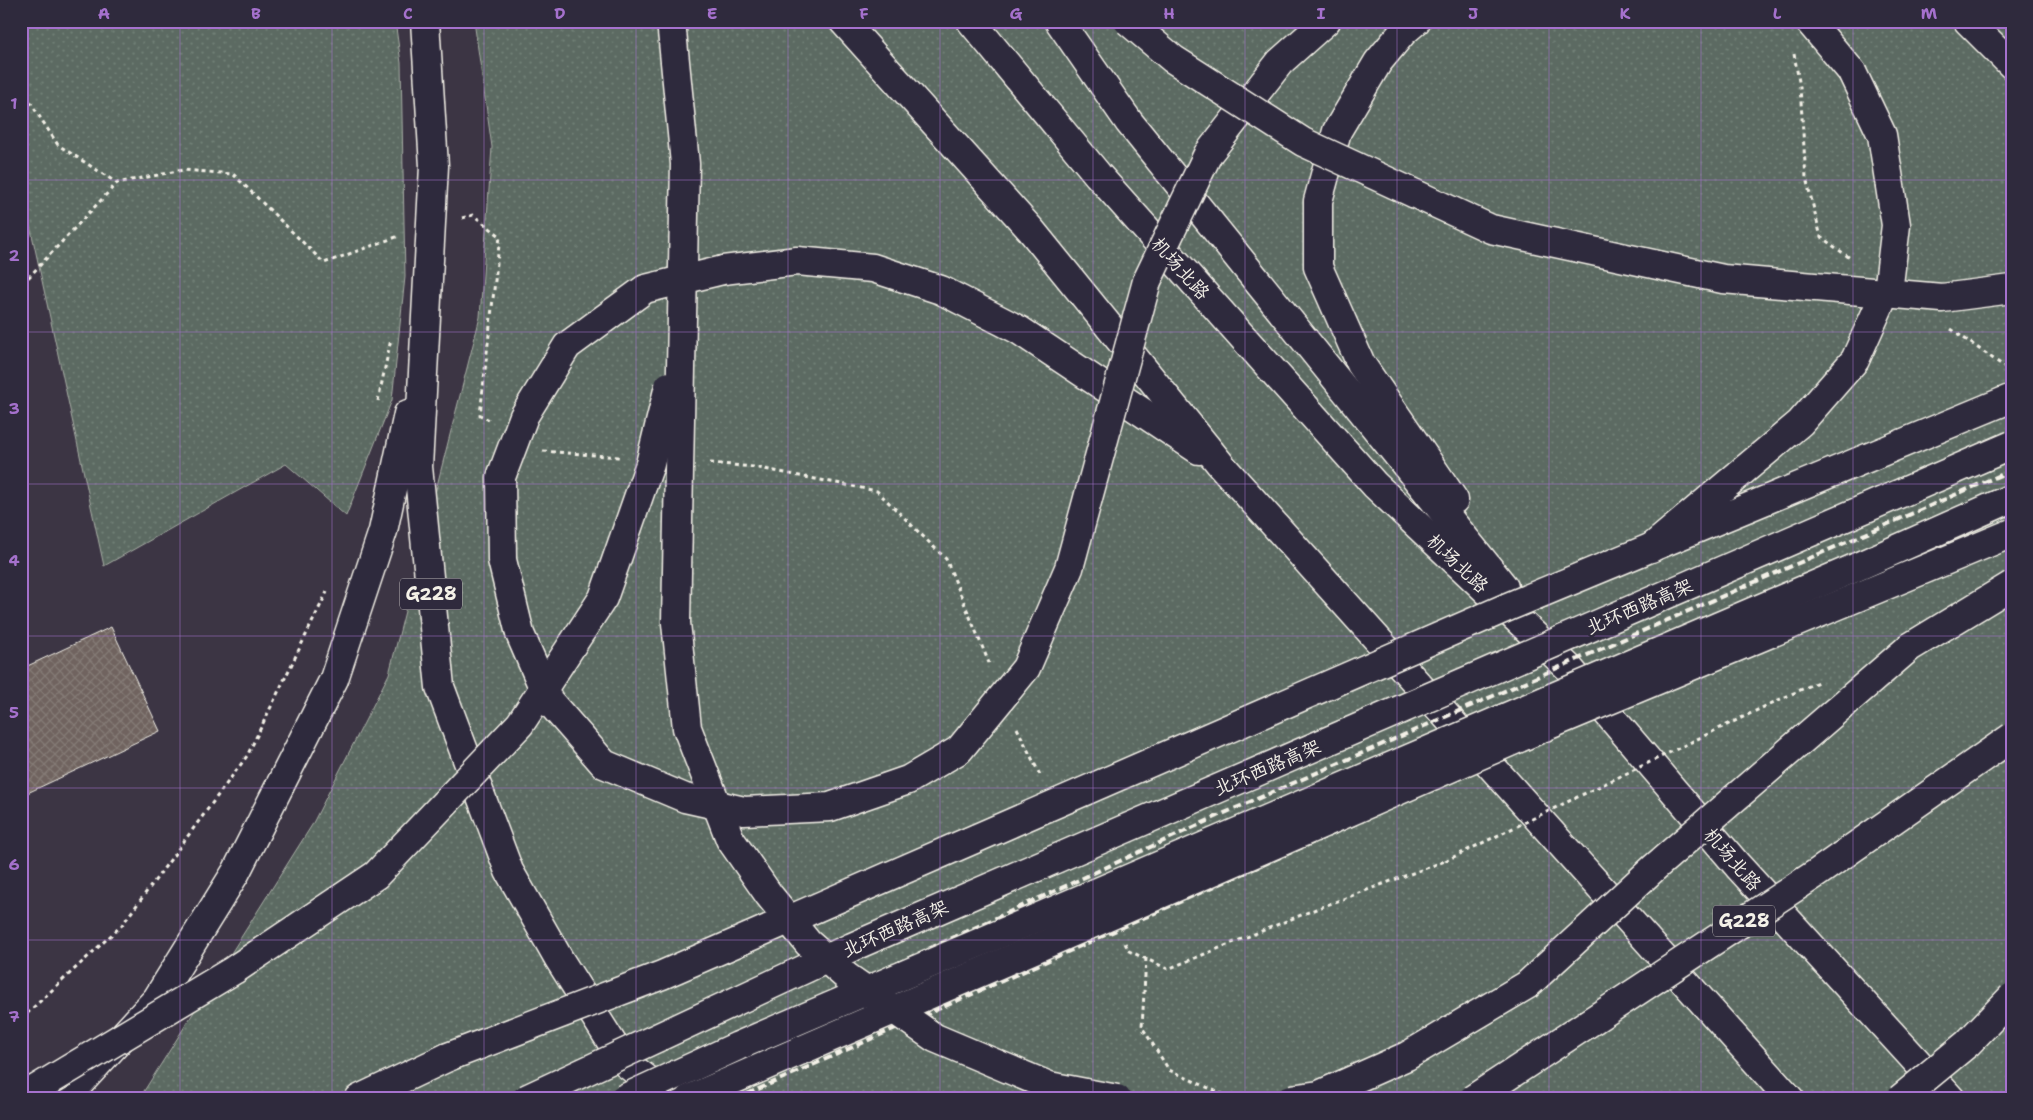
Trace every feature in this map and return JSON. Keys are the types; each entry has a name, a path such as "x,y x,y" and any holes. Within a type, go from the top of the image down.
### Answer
{"main road":[{"name":"G228","path":"425,21 434,166 418,467 440,687 509,870 559,959 624,1062 673,1099"},
{"path":"671,21 684,164 676,623 687,728 730,839 769,895 808,943 848,977 935,1038 1049,1086 1117,1099"},
{"path":"843,21 1031,230 1221,465 1790,1099"},
{"name":"机场北路","path":"971,21 1098,175 1376,486 1569,668 1738,866 1951,1099"},
{"path":"1059,21 1129,122 1569,668"},
{"path":"1128,21 1173,60 1304,142 1491,229 1723,279 1942,298 2012,289"},
{"path":"1221,465 1019,330 941,290 873,268 797,261 723,270 645,289 567,346 524,416 501,477 502,560 520,634 549,701 604,764 685,798 744,811 830,807 908,780 959,750 1026,668 1069,568 1147,282 1208,154 1280,62 1326,21"},
{"path":"1416,21 1403,32 1378,62 1337,131 1318,201 1318,267 1362,364 1569,668"},
{"path":"1651,548 1800,423 1855,360 1889,284 1896,225 1882,135 1852,72 1810,21"},
{"path":"1968,21 2012,64"},
{"path":"65,1099 156,1000 236,872 334,679 383,531 426,329"},
{"path":"21,1098 234,970 376,875 520,724 603,598 650,464 681,339"},
{"path":"359,1099 448,1057 662,975 1501,610 2012,398"},
{"name":"北环西路高架","path":"526,1099 852,947 2012,445"},
{"path":"623,1099 747,1042 1850,570 2012,498"},
{"path":"689,1099 1540,729 2012,533"},
{"path":"1291,1099 1319,1095 1407,1056 1527,985 1654,867 1910,647 2012,585"},
{"name":"G228","path":"1473,1099 1817,873 2012,738"},
{"path":"1900,1099 1968,1043 2012,997"}],"path":[{"path":"21,88 58,145 117,183"},
{"path":"21,281 28,279 117,183 183,170 233,174 324,263 405,234"},
{"path":"459,219 473,215 500,236 480,415 496,425"},
{"path":"377,403 392,336"},
{"path":"537,451 626,457"},
{"path":"705,463 754,467 878,491 946,558 991,666"},
{"path":"21,1019 122,925 247,756 328,591"},
{"path":"1124,942 1129,950 1168,969 1316,909 1445,861 1770,704"},
{"path":"1013,719 1044,783"},
{"path":"1146,958 1142,1027 1169,1070 1233,1099"}],"green space":[{"path":"21,21 395,21 401,63 405,277 392,400 346,516 286,464 104,566 21,184"},
{"path":"474,21 2012,21 2012,1099 139,1099 312,825 389,674 480,317 492,147"}],"building":[{"path":"111,627 160,731 21,796 21,669"}],"railway":[{"path":"602,1099 1220,815 2012,470"},
{"path":"736,1099 2012,532"}]}
